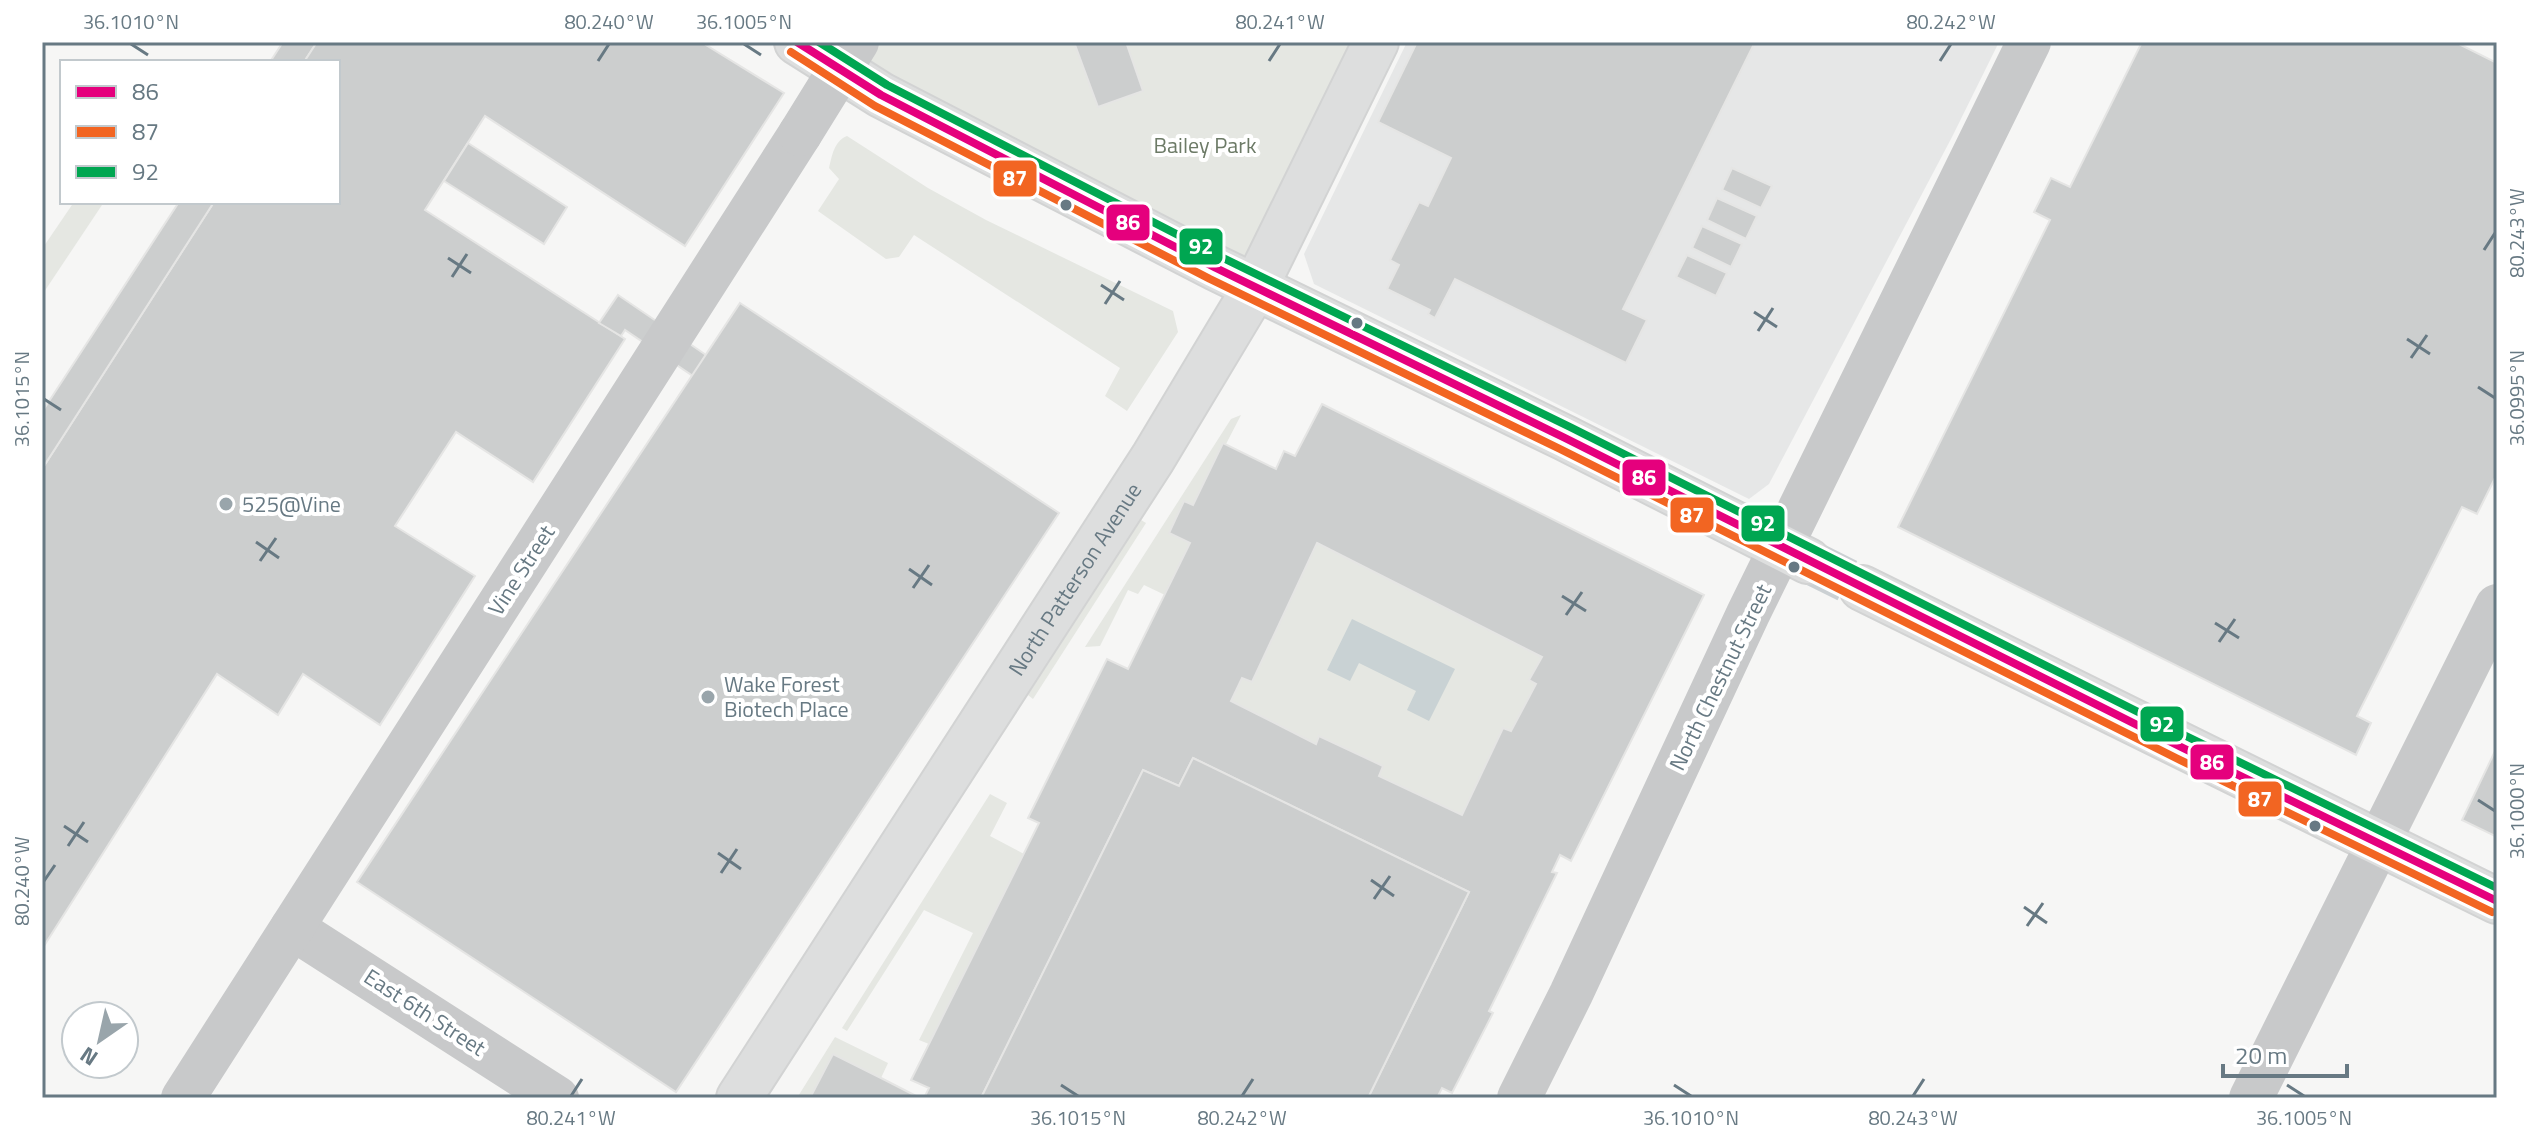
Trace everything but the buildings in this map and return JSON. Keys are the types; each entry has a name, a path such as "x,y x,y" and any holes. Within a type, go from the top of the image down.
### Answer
{"main road":[{"path":"797,42 881,95 1255,288 1565,438 1795,554"},
{"name":"North Patterson Avenue","path":"739,1098 1153,458 1255,288 1376,42"},
{"path":"1862,588 2497,901"}],"street":[{"name":"Vine Street","path":"183,1098 857,42"},
{"name":"North Chestnut Street","path":"1519,1098 1571,994 1748,614 1795,554 2029,42"},
{"path":"2251,1098 2497,606"},
{"name":"East 6th Street","path":"292,928 557,1098"}],"shaded area":[{"path":"1407,42 1999,42 1769,484 1749,499 1314,284 1304,254"},
{"path":"1352,619 1455,669 1429,721 1407,710 1416,691 1359,663 1350,681 1327,670"}],"green space":[{"name":"Bailey Park","path":"858,42 1376,42 1255,288 840,69"},
{"path":"847,136 928,188 986,220 1173,311 1178,332 1127,411 1105,396 1120,368 914,235 899,257 886,259 818,211 839,179 829,168 836,145"},
{"path":"73,204 103,204 42,295 42,249"},
{"path":"1241,415 1193,505 1184,501 1169,532 1190,543 1165,595 1144,585 1138,594 1128,590 1100,646 1085,647 1231,419"},
{"path":"1141,520 1146,523 1033,699 1028,695"},
{"path":"1317,543 1542,657 1536,684 1511,731 1503,729 1462,815 1379,776 1383,766 1319,736 1316,744 1231,701 1242,678 1252,682"},
{"path":"990,794 1007,803 990,836 1024,854 929,1044 919,1040 973,933 924,910 847,1031 842,1028"},
{"path":"835,1037 888,1063 881,1078 833,1054 810,1098 797,1098"}],"tunnel":[{"path":"1808,561 1862,588"}],"transit line":[{"name":"86","path":"797,42 881,95 1216,268 2497,901"},
{"name":"92","path":"819,42 887,85 1221,257 2497,888"},
{"name":"87","path":"791,52 875,106 1210,279 1560,449 2176,758 2492,912"}],"place":[{"name":"525@Vine","path":"226,504"},
{"name":"Wake Forest Biotech Place","path":"708,697"}]}
